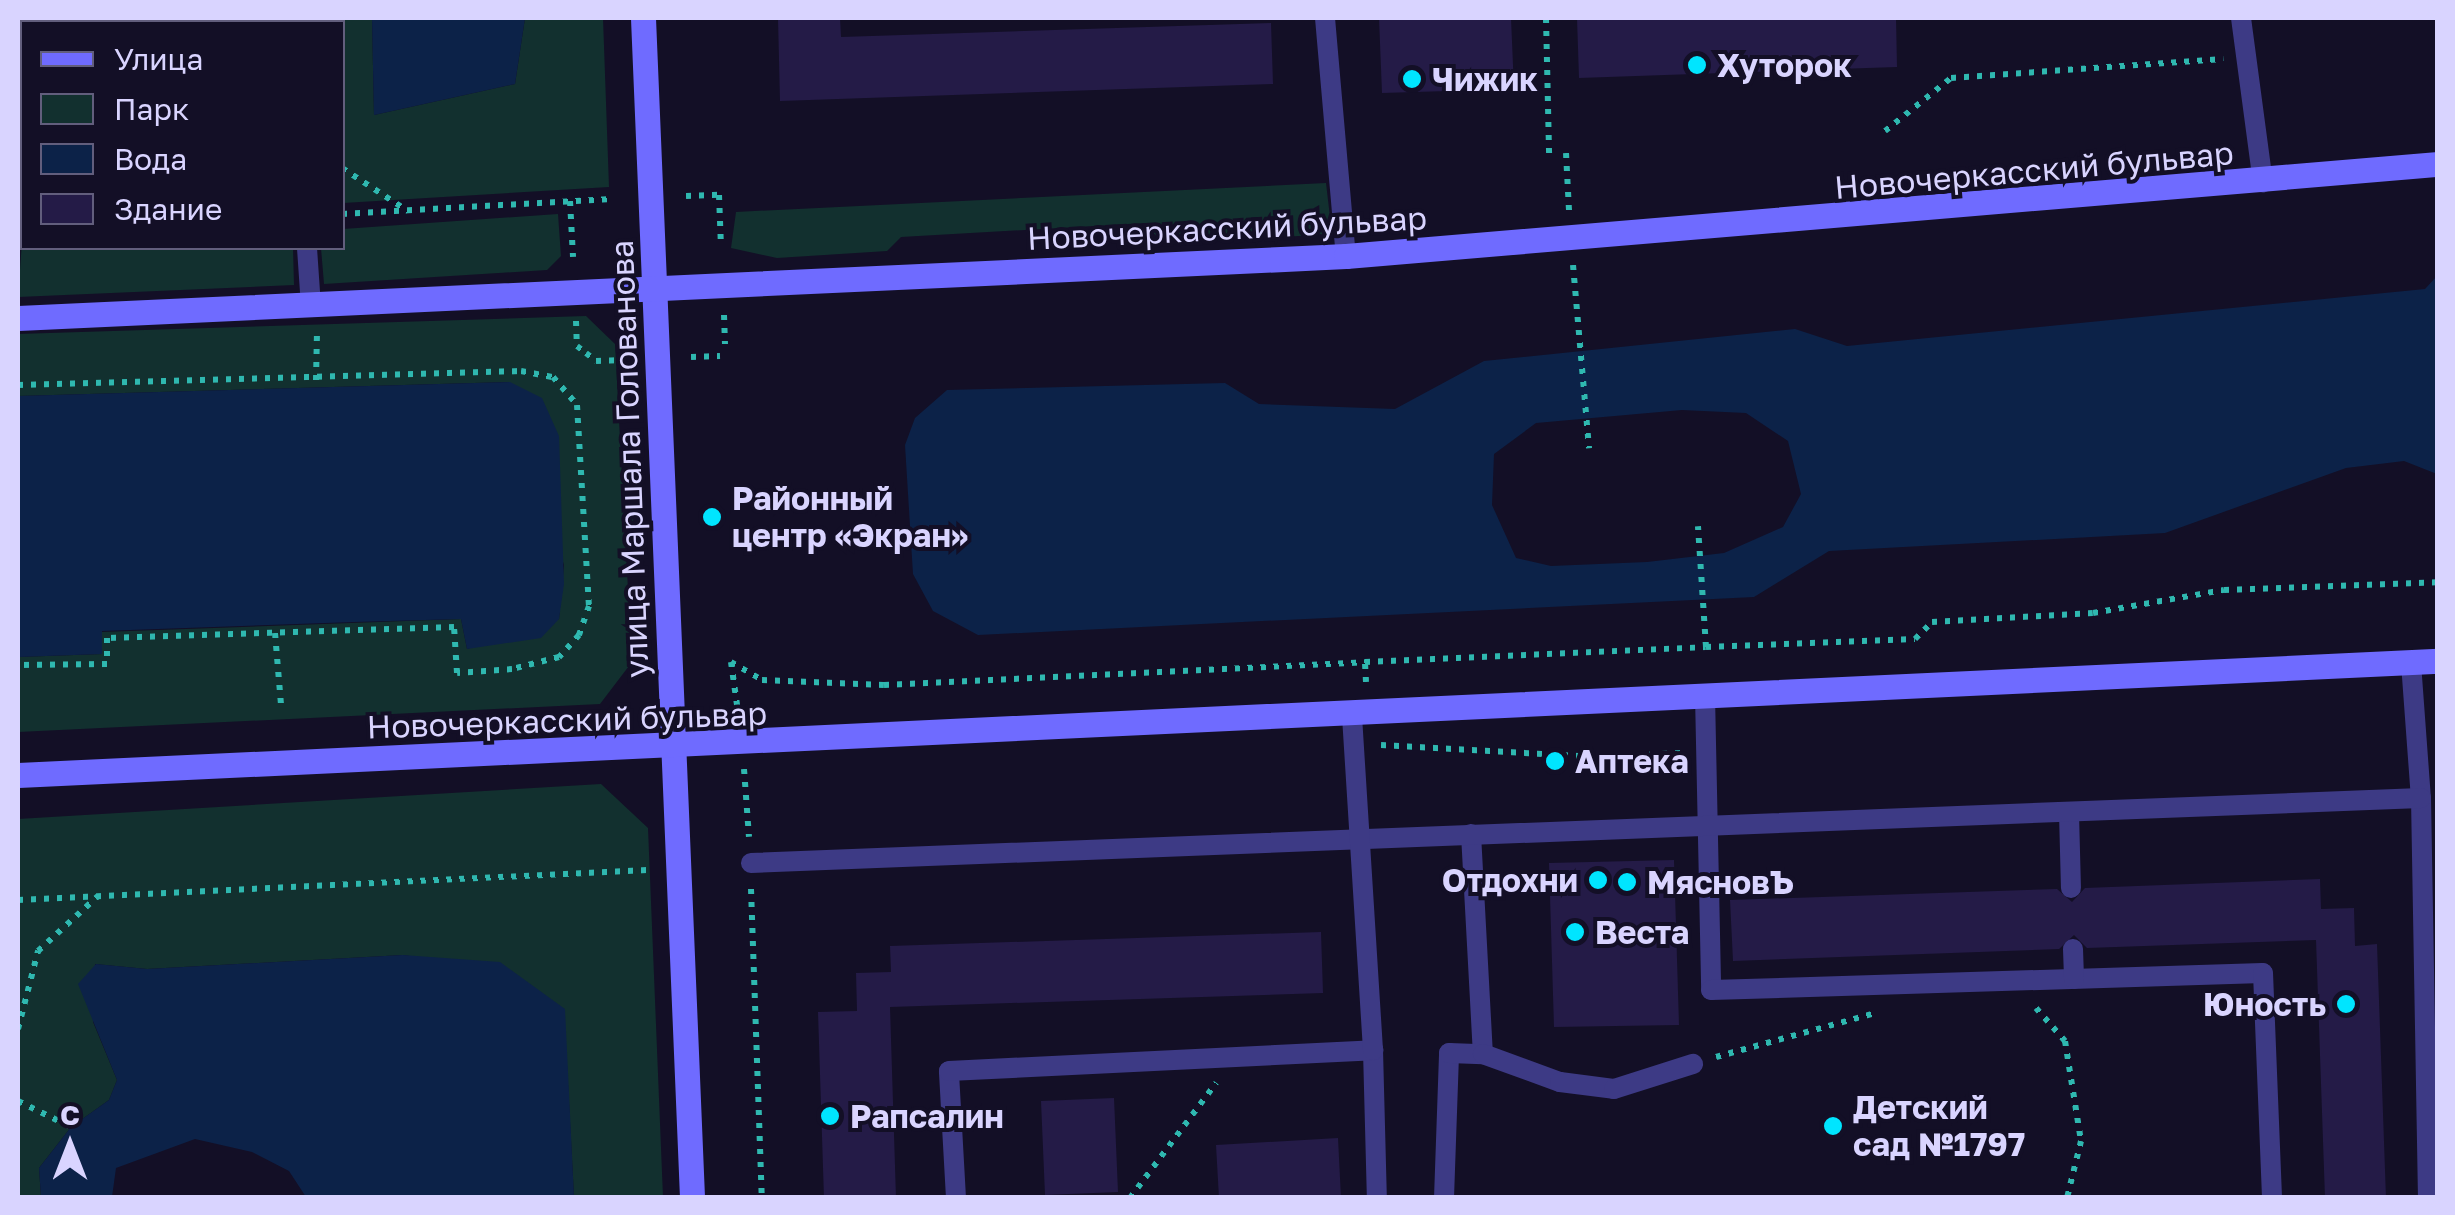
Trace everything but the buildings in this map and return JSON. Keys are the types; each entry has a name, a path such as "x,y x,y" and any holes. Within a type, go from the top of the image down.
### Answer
{"street":[{"name":"улица Маршала Голованова","path":"644,18 692,1198"},
{"name":"Новочеркасский бульвар","path":"18,318 1346,256 2264,183 2438,164"},
{"name":"Новочеркасский бульвар","path":"18,775 673,749 1352,712 2438,661"}],"lane":[{"path":"1326,18 1346,256"},
{"path":"2242,18 2244,58 2264,183"},
{"path":"308,250 317,306"},
{"path":"2411,664 2421,798 2428,1198"},
{"path":"1705,695 1712,829 1711,990 2263,974 2272,1198"},
{"path":"1352,712 1378,1198"},
{"path":"750,862 1358,836 1712,829 2421,798"},
{"path":"2069,813 2071,888"},
{"path":"1470,834 1483,1054"},
{"path":"2073,948 2074,979"},
{"path":"956,1198 948,1071 1373,1050"},
{"path":"1444,1198 1449,1053 1483,1054 1560,1082 1614,1089 1693,1064"}],"path":[{"path":"1546,18 1549,153"},
{"path":"1885,131 1951,78 2244,58"},
{"path":"1566,152 1569,216"},
{"path":"345,170 408,210"},
{"path":"686,196 719,196 721,246"},
{"path":"345,214 612,199"},
{"path":"570,201 573,257"},
{"path":"1572,258 1589,448"},
{"path":"316,380 317,306"},
{"path":"576,309 577,346 596,361 624,360"},
{"path":"724,315 725,344"},
{"path":"691,358 720,356"},
{"path":"18,385 521,372 553,377 577,405 589,606 579,635 559,657 512,669 457,673 454,627 107,638 107,664 18,666"},
{"path":"1698,526 1705,619"},
{"path":"1706,646 1915,639 1932,622 2093,613 2224,590 2438,582"},
{"path":"276,633 281,705"},
{"path":"762,1198 750,862 743,745 730,662 762,680 884,686 1365,662"},
{"path":"18,900 647,870"},
{"path":"18,1029 38,951 98,896"},
{"path":"2012,980 2065,1042 2080,1141 2066,1198"},
{"path":"1693,1064 1875,1012"},
{"path":"1130,1198 1236,1057"},
{"path":"18,1101 70,1127"}],"green space":[{"path":"310,18 372,18 374,115 515,84 525,18 603,18 609,187 345,203 345,20"},
{"path":"1326,183 1332,234 1163,244 1145,223 901,237 887,251 777,258 731,248 736,212"},
{"path":"558,214 561,256 547,270 324,284 321,250 345,250 345,229"},
{"path":"21,250 293,250 294,285 18,297"},
{"path":"586,316 615,344 622,477 631,483 634,518 625,535 632,662 600,704 18,732 18,657 102,654 101,632 461,619 467,649 559,619 564,565 509,382 18,396 18,334"},
{"path":"601,784 648,828 663,1197 574,1197 564,1009 438,960 403,955 147,969 95,964 93,1022 117,1080 109,1100 71,1127 39,1168 41,1197 18,1198 18,819"}],"water":[{"path":"372,18 525,18 515,84 374,115"},
{"path":"2437,276 2437,474 2404,461 2346,468 2165,533 1829,551 1754,597 978,635 933,611 913,574 905,445 915,418 947,390 1225,383 1259,404 1395,409 1484,361 1795,329 1847,346 2425,289","holes":["1682,410 1746,413 1788,441 1801,494 1783,527 1724,553 1647,562 1551,566 1516,558 1492,505 1494,454 1536,423"]},
{"path":"510,382 542,398 559,436 564,584 559,619 541,638 467,649 461,619 102,631 102,654 18,657 18,396"},
{"path":"403,955 500,962 565,1009 574,1197 306,1197 289,1171 252,1152 195,1139 116,1168 112,1197 41,1197 39,1168 71,1127 109,1100 117,1080 78,984 96,964 147,969"}],"place":[{"name":"Хуторок","path":"1697,65"},
{"name":"Чижик","path":"1412,79"},
{"name":"Районный центр «Экран»","path":"712,517"},
{"name":"Аптека","path":"1555,761"},
{"name":"Отдохни","path":"1598,880"},
{"name":"МясновЪ","path":"1627,882"},
{"name":"Веста","path":"1575,932"},
{"name":"Юность","path":"2346,1004"},
{"name":"Рапсалин","path":"830,1116"},
{"name":"Детский сад №1797","path":"1833,1126"}]}
